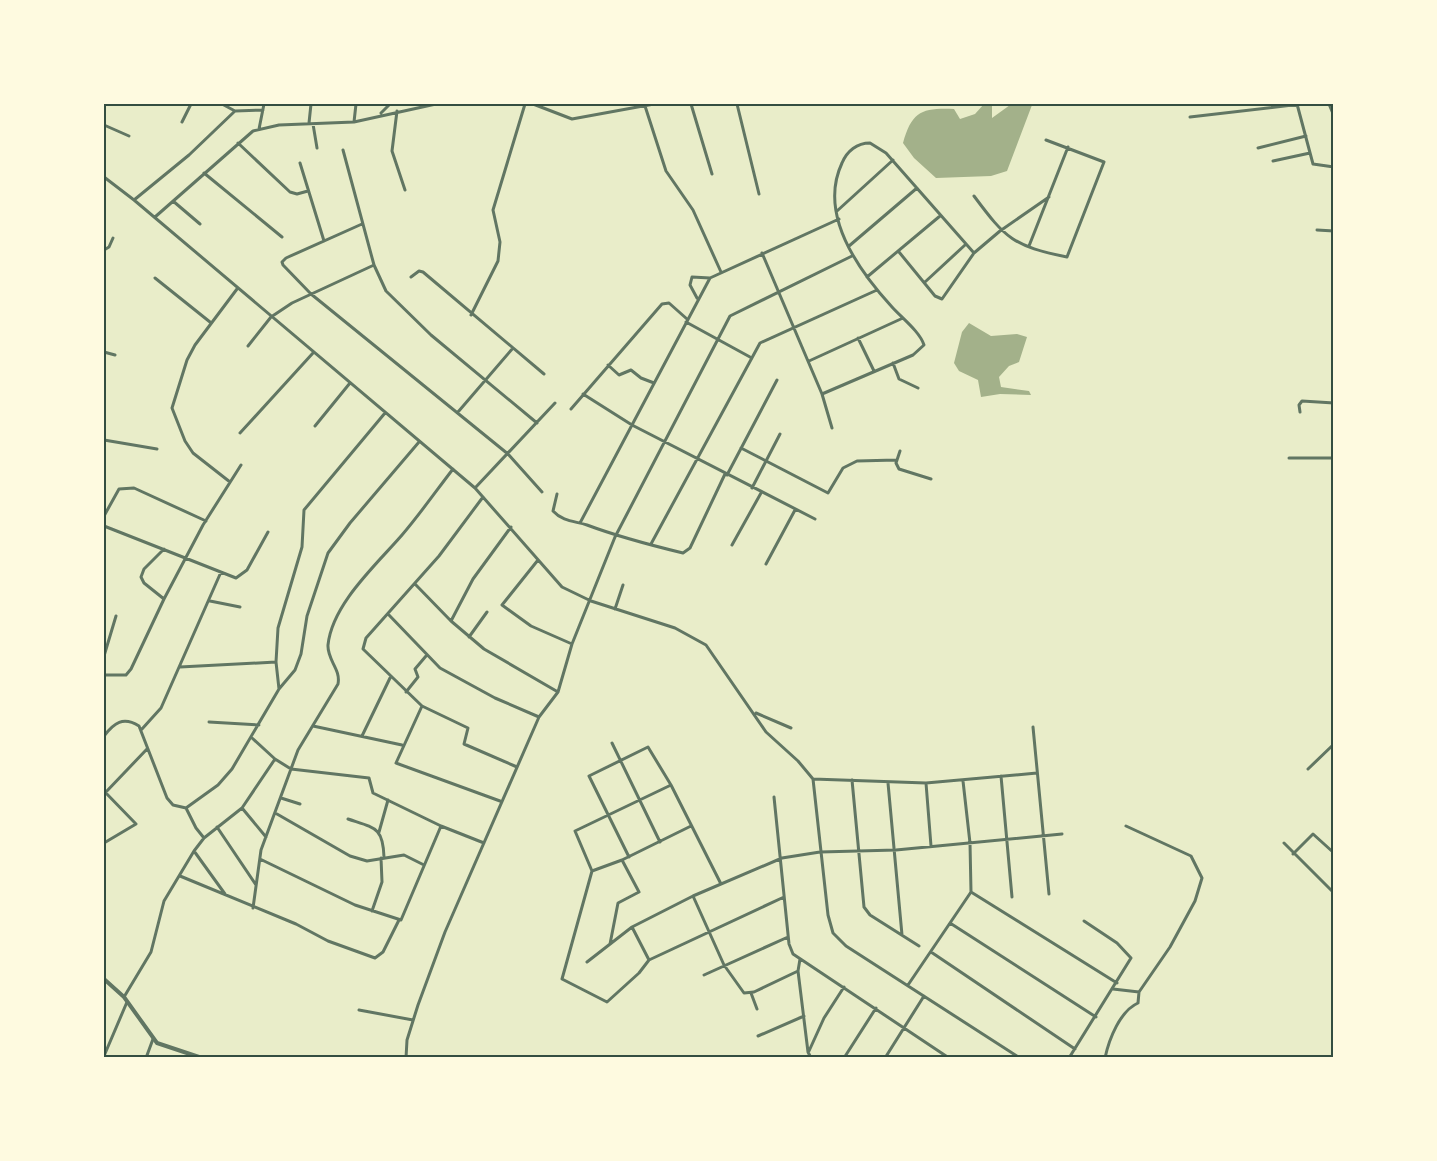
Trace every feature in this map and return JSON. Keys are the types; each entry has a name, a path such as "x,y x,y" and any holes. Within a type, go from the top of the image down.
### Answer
{"street":[{"path":"182,122 191,104"},
{"path":"222,104 235,111 263,110"},
{"path":"259,129 264,104"},
{"path":"310,104 316,148"},
{"path":"354,122 356,104"},
{"path":"381,114 390,104"},
{"path":"154,218 247,135 259,129 311,123 354,122 381,114 436,104"},
{"path":"471,315 494,271 500,242 493,210 525,104"},
{"path":"533,104 572,119 654,104"},
{"path":"691,104 712,174"},
{"path":"737,104 759,194"},
{"path":"1190,117 1298,104 1314,166 1334,167"},
{"path":"1329,104 1334,116"},
{"path":"645,106 666,171 693,210 721,272"},
{"path":"134,200 189,155 235,111"},
{"path":"396,111 392,151 405,190"},
{"path":"104,125 129,136"},
{"path":"1258,148 1307,136"},
{"path":"974,196 1000,231 1010,239 1028,247 1065,257 1068,255 1104,162 1046,140"},
{"path":"822,394 917,353 924,345 877,290 852,256 837,211 837,178 844,158 850,151 858,145 870,143 893,160 974,254"},
{"path":"237,144 290,192 297,194 308,191"},
{"path":"1028,247 1068,147"},
{"path":"344,150 374,265 383,286 395,303 537,423"},
{"path":"1273,161 1310,153"},
{"path":"837,211 893,160"},
{"path":"300,163 324,242"},
{"path":"204,173 282,237"},
{"path":"104,177 475,488 512,526 562,587 591,601 675,628 706,645 766,732 813,779 828,915 833,933 846,946 1020,1058"},
{"path":"849,246 917,188"},
{"path":"899,252 937,298 942,299 974,254 1000,231 1049,196"},
{"path":"173,201 200,224"},
{"path":"867,277 940,216"},
{"path":"580,523 697,298 710,278 839,219"},
{"path":"362,224 282,262 311,294 508,454 542,492"},
{"path":"1317,230 1334,231"},
{"path":"104,250 109,247 113,238"},
{"path":"925,282 964,245"},
{"path":"762,253 809,361 832,428"},
{"path":"406,1058 414,1020 445,932 538,717 558,692 572,644 615,537 732,313 852,256"},
{"path":"248,346 271,317 311,294 374,265"},
{"path":"411,277 418,271 423,272 471,315 544,374"},
{"path":"155,278 210,322"},
{"path":"697,298 690,285 690,278 710,278"},
{"path":"230,482 193,453 185,441 172,408 187,360 210,322 237,289"},
{"path":"651,544 750,357 766,338 794,328 877,290"},
{"path":"571,409 664,303 669,303 686,320 750,357"},
{"path":"809,361 903,318"},
{"path":"858,338 874,370"},
{"path":"458,412 513,348"},
{"path":"104,352 115,356"},
{"path":"240,433 313,353"},
{"path":"893,363 898,379 918,388"},
{"path":"608,365 619,375 631,370 641,378 654,383"},
{"path":"557,494 553,511 571,522 580,523 615,537 683,553 687,551 777,380"},
{"path":"315,426 350,383"},
{"path":"583,394 632,425 814,519"},
{"path":"1300,412 1299,405 1302,401 1334,403"},
{"path":"475,488 555,403"},
{"path":"279,689 276,662 278,628 302,546 304,510 385,413"},
{"path":"752,488 780,434"},
{"path":"104,440 157,449"},
{"path":"186,808 218,785 232,769 279,689 298,662 307,616 328,553 350,523 419,442"},
{"path":"741,448 828,493 843,468 857,461 896,460"},
{"path":"900,451 896,460 898,469 931,480"},
{"path":"1289,458 1334,458"},
{"path":"104,675 126,675 129,672 186,557 240,465"},
{"path":"253,908 259,859 298,750 338,684 338,672 330,659 328,646 334,626 360,580 401,536 453,469"},
{"path":"104,516 119,489 125,487 134,488 206,521"},
{"path":"732,545 762,493"},
{"path":"483,497 416,584 366,638 363,649 390,678 422,706 468,728 464,739 467,746 517,766"},
{"path":"766,564 795,510"},
{"path":"104,526 236,578 243,576 268,532"},
{"path":"451,621 473,579 512,526"},
{"path":"164,599 144,583 141,577 144,569 165,549"},
{"path":"538,560 502,605 513,616 572,644"},
{"path":"142,729 161,708 221,572"},
{"path":"416,584 451,621 493,656 558,692"},
{"path":"615,609 623,585"},
{"path":"210,601 240,606"},
{"path":"469,637 487,612"},
{"path":"388,614 426,656 446,672 538,717"},
{"path":"104,656 116,616"},
{"path":"406,692 418,676 416,668 426,656"},
{"path":"180,667 276,662"},
{"path":"362,736 390,678"},
{"path":"422,706 396,763 500,801"},
{"path":"754,712 791,728"},
{"path":"104,736 115,723 122,720 134,723 142,729 167,798 174,805 186,808 204,838"},
{"path":"209,722 259,725"},
{"path":"313,726 402,746"},
{"path":"1033,728 1049,894"},
{"path":"251,738 275,759 291,769 369,778 372,792 441,826 484,843"},
{"path":"612,743 660,842"},
{"path":"1308,769 1334,744"},
{"path":"629,856 589,776 646,747 650,748 671,785 721,884"},
{"path":"104,843 135,825 132,818 104,792 147,748"},
{"path":"124,996 152,952 164,901 194,851 204,838 242,808 275,759"},
{"path":"813,779 926,783 1037,773"},
{"path":"1001,776 1012,897"},
{"path":"852,780 866,911 920,946"},
{"path":"908,985 971,892 970,843 963,781"},
{"path":"888,783 896,850 902,935"},
{"path":"926,783 931,846"},
{"path":"671,785 574,832 592,871 562,977 564,982 607,1002 639,973 649,960 784,897"},
{"path":"774,797 782,858 788,937 798,958 808,1052 811,1058"},
{"path":"281,798 300,804"},
{"path":"379,832 388,800"},
{"path":"242,808 266,837"},
{"path":"276,814 350,856 367,861 404,855 424,865"},
{"path":"348,819 379,832 383,838 382,882 372,911"},
{"path":"179,876 296,924 328,941 375,958 383,952 399,920 405,916 409,899 441,826"},
{"path":"592,871 622,860 692,826"},
{"path":"1105,1058 1111,1036 1131,1008 1138,1003 1139,992 1170,947 1195,901 1202,878 1191,856 1126,826"},
{"path":"217,827 257,887"},
{"path":"587,962 632,927 693,896 782,858 820,852 896,850 1062,834"},
{"path":"1293,854 1312,834 1334,853"},
{"path":"1284,843 1334,893"},
{"path":"194,851 226,896"},
{"path":"259,859 354,905 399,920"},
{"path":"610,944 618,903 639,892 622,860"},
{"path":"971,892 1117,983"},
{"path":"693,896 724,965 743,992 751,993 798,971"},
{"path":"1069,1058 1131,958 1126,950 1084,921"},
{"path":"950,923 1096,1017"},
{"path":"632,927 649,960"},
{"path":"704,975 788,937"},
{"path":"931,952 1075,1049"},
{"path":"798,958 949,1058"},
{"path":"104,979 124,996 153,1039 162,1046 202,1058"},
{"path":"808,1052 824,1018 843,987"},
{"path":"1113,989 1139,992"},
{"path":"751,993 757,1009"},
{"path":"885,1058 924,995"},
{"path":"104,1056 127,1002"},
{"path":"844,1058 876,1008"},
{"path":"359,1010 414,1020"},
{"path":"758,1036 804,1016"},
{"path":"146,1058 153,1039"}],"shaded area":[{"path":"984,104 992,104 992,118 1010,105 1032,105 1007,171 991,176 936,178 914,158 903,143 910,124 926,111 954,109 960,119 975,114"},
{"path":"969,323 991,336 1017,334 1027,337 1019,362 1009,366 999,377 1001,387 1029,391 1031,395 1000,394 981,397 978,380 959,371 954,363 962,332"}]}
